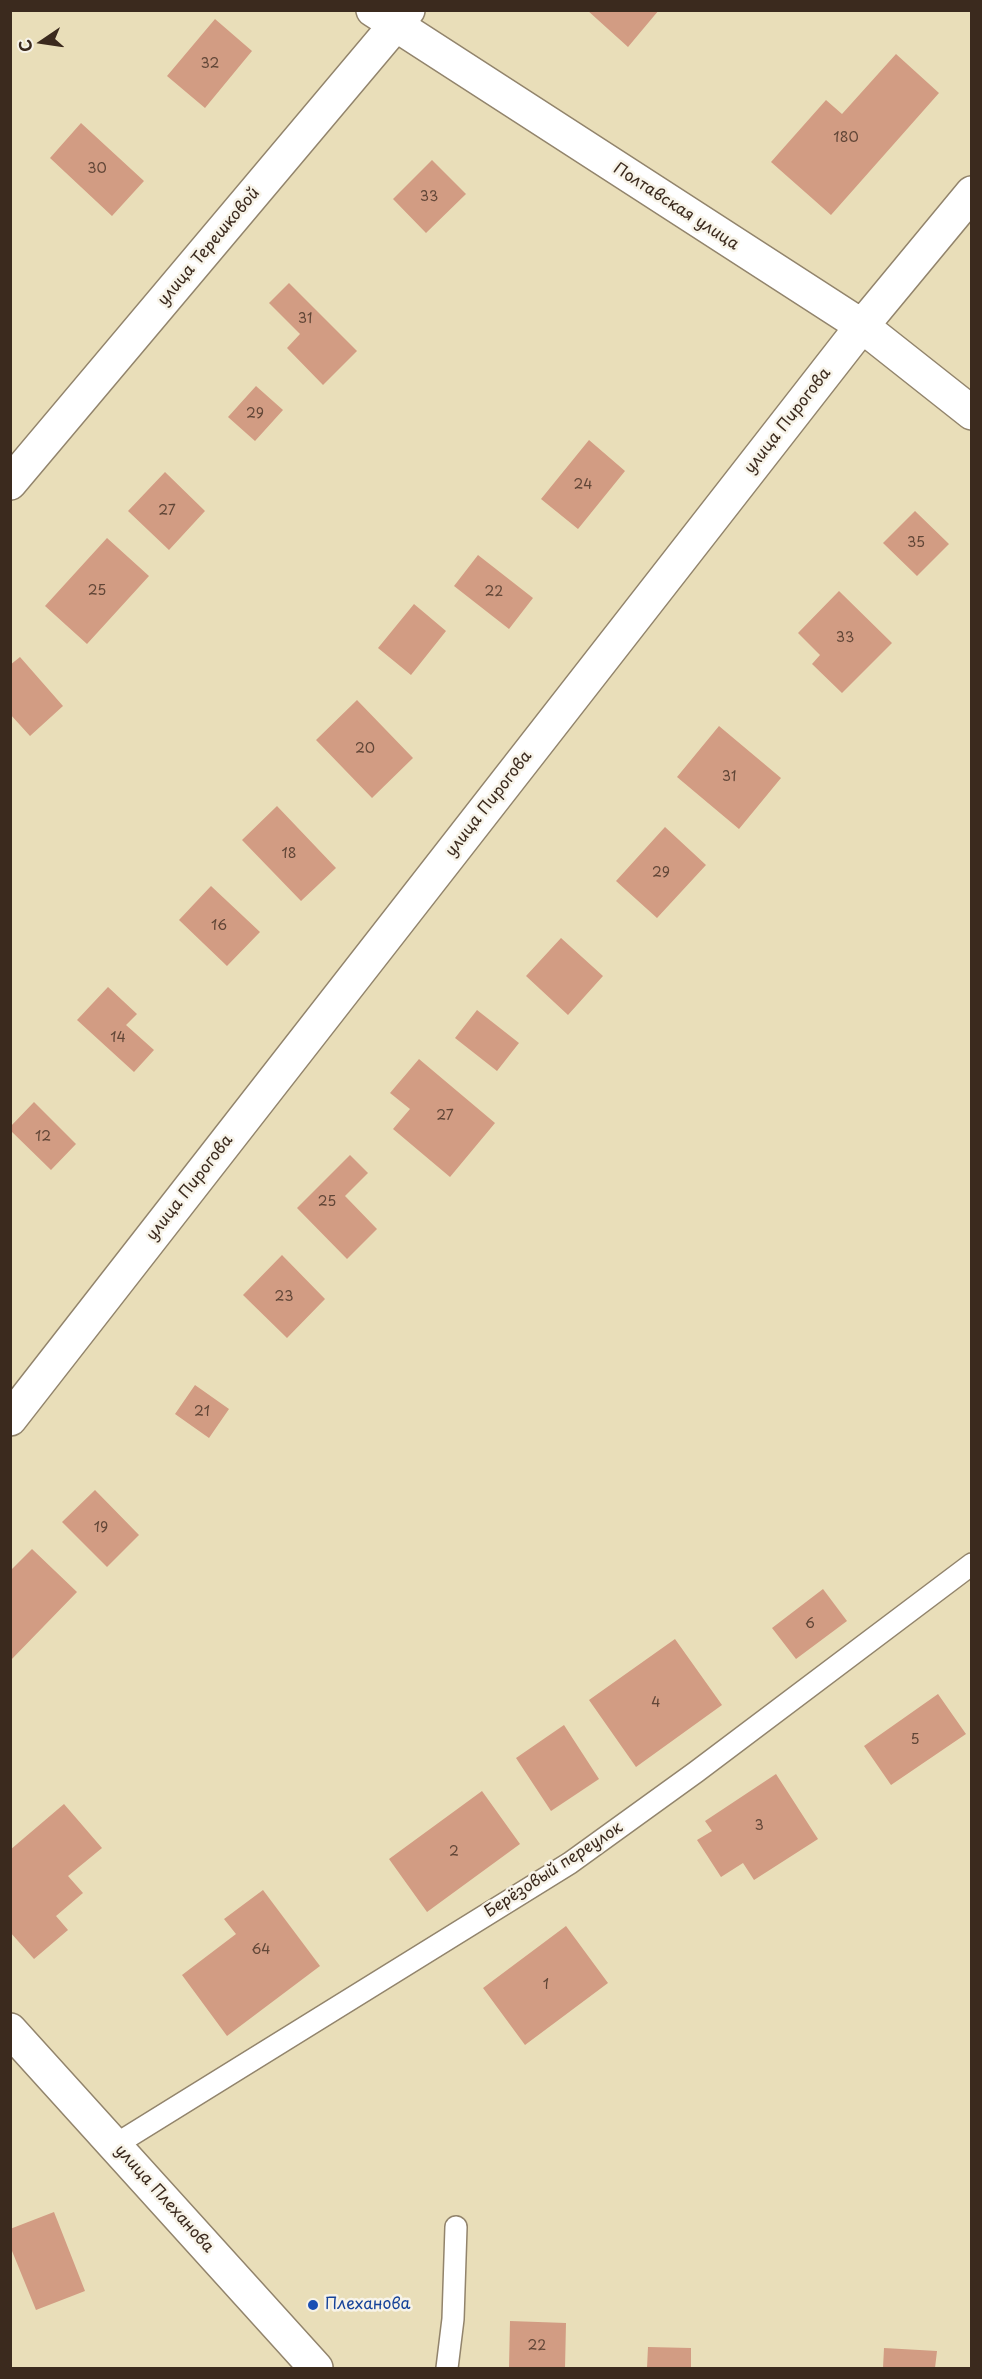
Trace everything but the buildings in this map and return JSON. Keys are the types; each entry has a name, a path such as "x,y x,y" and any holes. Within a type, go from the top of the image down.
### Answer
{"street":[{"name":"Полтавская улица","path":"392,16 862,326 972,413"},
{"name":"улица Терешковой","path":"10,483 392,16"},
{"name":"улица Пирогова","path":"10,1419 862,326 972,193"},
{"name":"улица Плеханова","path":"10,2030 316,2368"}],"lane":[{"name":"Берёзовый переулок","path":"115,2145 570,1863 696,1772 972,1564"},
{"path":"447,2368 453,2319 456,2227"}],"place":[{"name":"Плеханова","path":"313,2305"}]}
